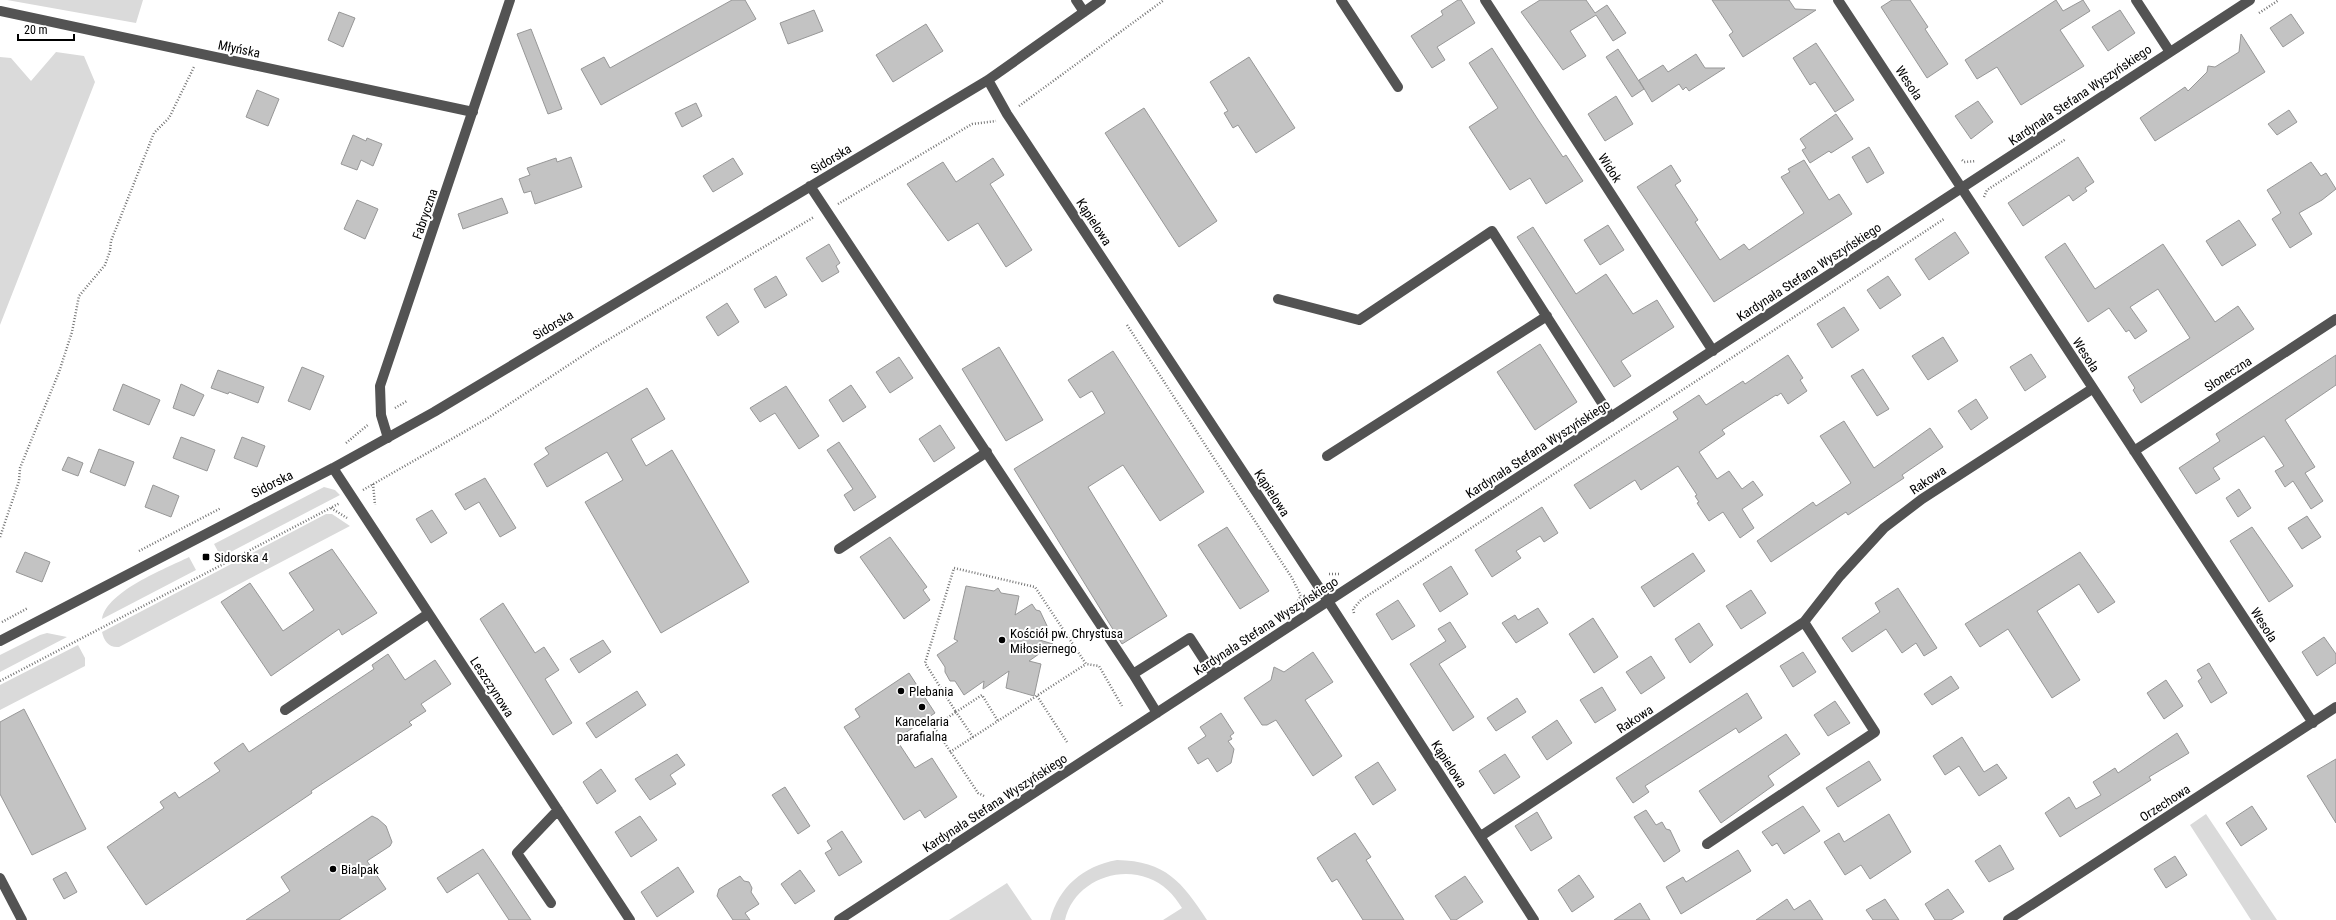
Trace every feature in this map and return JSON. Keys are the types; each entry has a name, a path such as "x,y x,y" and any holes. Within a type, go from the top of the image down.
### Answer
{"street":[{"name":"Fabryczna","path":"388,438 381,415 380,386 510,0"},
{"path":"1076,0 1084,12"},
{"name":"Sidorska","path":"0,641 388,438 988,80 1102,0"},
{"path":"1341,0 1398,87"},
{"name":"Widok","path":"1485,0 1713,351"},
{"name":"Wesoła","path":"1838,0 1982,217 2092,389 2313,723"},
{"path":"2136,0 2170,52"},
{"name":"Kardynała Stefana Wyszyńskiego","path":"839,920 2250,0"},
{"name":"Młyńska","path":"0,11 473,112"},
{"name":"Kąpielowa","path":"988,80 1007,114 1328,601 1534,920"},
{"path":"810,186 987,452 1157,713"},
{"path":"1278,298 1360,320 1492,231 1548,316 1611,417"},
{"path":"1327,456 1548,316"},
{"name":"Słoneczna","path":"2134,451 2336,319"},
{"name":"Rakowa","path":"1481,836 1804,622 1840,576 1884,528 1922,500 2092,389"},
{"path":"839,549 987,452"},
{"name":"Leszczynowa","path":"333,468 630,920"},
{"path":"285,710 428,614"},
{"path":"1707,844 1875,732 1804,622"},
{"path":"1133,674 1190,638 1214,676"},
{"name":"Orzechowa","path":"2008,920 2336,707"},
{"path":"551,903 517,853 558,810"},
{"path":"0,878 22,920"}],"path":[{"path":"1019,106 1164,0"},
{"path":"2252,18 2279,0"},
{"path":"0,537 19,481 20,468 59,372 72,332 79,296 105,265 110,251 111,240 154,133 169,118 183,86 200,54"},
{"path":"361,491 488,418 596,347 972,124 994,123"},
{"path":"1982,217 1989,211 1984,195 1987,190 2071,136"},
{"path":"1357,619 1353,609 1361,600 1946,217"},
{"path":"1124,320 1298,588 1301,596 1296,604 1290,608"},
{"path":"373,484 375,504"},
{"path":"0,681 343,501"},
{"path":"331,508 353,521"},
{"path":"973,737 925,663 954,568 1035,587 1086,664"},
{"path":"950,752 1086,664 1099,666 1122,706"},
{"path":"984,796 978,793 934,727 982,695 998,721"},
{"path":"1037,696 1067,742"}],"shaded area":[{"path":"7,0 143,0 136,23"},
{"path":"56,52 84,56 95,82 0,325 0,57 11,58 31,81"},
{"path":"324,487 335,490 340,495 221,557 214,544"},
{"path":"326,514 332,514 350,526 119,647 110,645 104,638 102,632"},
{"path":"189,557 196,570 102,619 106,609 114,599 125,590"},
{"path":"47,633 67,637 0,672 0,655"},
{"path":"78,645 85,658 85,666 0,710 0,685"},
{"path":"2206,814 2277,920 2251,920 2190,825"},
{"path":"1117,860 1148,864 1171,876 1189,895 1207,920 1163,920 1182,908 1172,894 1159,883 1148,878 1122,874 1109,876 1086,887 1077,896 1070,907 1065,920 1050,920 1059,898 1074,880 1093,867"},
{"path":"1007,883 1032,920 949,920"}],"building":[{"path":"732,0 745,0 756,19 601,105 581,69 604,57 610,68"},
{"path":"1458,0 1461,0 1475,23 1437,47 1445,60 1432,68 1411,36 1443,15 1441,11"},
{"path":"1540,0 1586,0 1595,13 1607,5 1626,33 1613,41 1596,15 1570,31 1586,56 1563,70 1521,12"},
{"path":"1712,0 1789,0 1795,9 1816,10 1743,57 1729,35 1733,32"},
{"path":"1892,0 1910,0 1928,27 1925,29 1948,64 1927,78 1881,7"},
{"path":"2056,0 2063,11 2083,0 2090,11 2060,30 2084,66 2021,105 1997,67 1977,79 1965,60"},
{"path":"814,10 823,31 788,44 780,23"},
{"path":"2120,10 2135,33 2108,51 2092,27"},
{"path":"339,12 355,18 343,47 328,40"},
{"path":"2291,14 2304,33 2283,47 2270,28"},
{"path":"926,24 943,51 893,82 876,55"},
{"path":"531,29 562,109 548,114 517,34"},
{"path":"2241,34 2265,72 2155,141 2140,118 2185,87 2188,91 2207,72 2208,66 2215,67 2239,52"},
{"path":"1816,43 1854,100 1835,112 1815,82 1810,85 1793,58"},
{"path":"1492,48 1563,157 1566,155 1583,181 1546,204 1530,178 1510,190 1469,127 1498,108 1469,63"},
{"path":"1618,49 1644,89 1632,97 1606,57"},
{"path":"1696,54 1705,68 1725,68 1689,91 1686,87 1683,90 1679,84 1652,102 1639,80 1663,65 1668,72"},
{"path":"1249,57 1295,128 1256,153 1238,125 1233,128 1224,113 1228,111 1210,82"},
{"path":"257,90 279,99 268,126 246,117"},
{"path":"1616,96 1633,124 1605,141 1588,114"},
{"path":"1978,101 1993,122 1971,139 1955,116"},
{"path":"696,103 702,116 682,127 675,113"},
{"path":"1144,108 1217,221 1179,247 1105,133"},
{"path":"2289,110 2297,122 2277,135 2268,124"},
{"path":"1836,114 1853,139 1831,153 1829,151 1810,163 1802,150 1806,148 1800,139"},
{"path":"353,135 366,141 367,138 382,144 373,166 361,160 357,170 341,164"},
{"path":"1869,147 1884,173 1867,183 1852,157"},
{"path":"571,157 582,187 535,204 531,191 524,193 519,179 530,175 527,168 556,158 557,162"},
{"path":"2078,157 2094,182 2085,188 2087,191 2073,201 2069,195 2023,226 2008,203"},
{"path":"733,158 743,174 713,192 703,176"},
{"path":"993,158 1004,175 990,184 1032,250 1006,267 978,223 948,241 907,184 943,162 956,182"},
{"path":"1804,160 1829,200 1839,194 1852,214 1714,302 1637,187 1671,165 1681,181 1675,185 1698,220 1695,222 1720,260 1744,244 1749,250 1804,213 1781,177 1790,172 1788,169"},
{"path":"2311,162 2321,176 2326,173 2336,189 2322,200 2299,213 2312,234 2290,248 2272,219 2281,213 2267,190"},
{"path":"502,198 508,213 463,229 458,214"},
{"path":"357,200 378,209 365,239 344,229"},
{"path":"2239,220 2256,245 2222,266 2206,241"},
{"path":"1608,225 1624,250 1600,265 1584,240"},
{"path":"1533,227 1576,294 1606,274 1633,314 1657,300 1674,327 1621,361 1631,376 1614,387 1517,237"},
{"path":"1955,232 1969,253 1929,280 1915,259"},
{"path":"2065,243 2095,289 2163,244 2215,322 2238,306 2254,329 2141,403 2133,390 2135,388 2128,377 2190,338 2158,289 2130,307 2147,331 2135,339 2129,330 2126,332 2109,308 2088,322 2045,257"},
{"path":"829,244 840,263 836,266 839,272 822,282 806,258"},
{"path":"776,276 787,295 765,308 754,289"},
{"path":"1888,276 1901,295 1880,309 1867,290"},
{"path":"727,303 739,322 718,336 706,317"},
{"path":"1844,307 1859,330 1832,348 1817,324"},
{"path":"1943,337 1958,361 1928,380 1912,356"},
{"path":"1540,344 1577,402 1535,430 1497,372"},
{"path":"999,347 1043,420 1006,441 962,369"},
{"path":"1113,351 1204,492 1160,521 1123,465 1088,487 1167,616 1122,644 1014,469 1105,413 1092,391 1080,398 1068,380"},
{"path":"2031,354 2046,377 2025,391 2010,367"},
{"path":"1788,355 1803,378 1800,380 1807,391 1788,404 1781,393 1777,396 1776,395 1722,430 1725,434 1699,452 1717,479 1729,471 1742,489 1753,481 1763,495 1742,509 1754,528 1740,538 1723,512 1709,521 1697,503 1699,502 1695,496 1697,495 1678,466 1641,490 1635,480 1590,509 1574,485 1678,419 1673,412 1699,395 1706,405 1743,381 1745,384"},
{"path":"2336,355 2336,385 2285,420 2315,467 2305,473 2323,501 2311,509 2293,481 2285,487 2275,471 2284,466 2264,436 2213,468 2220,479 2196,494 2179,468 2220,441 2216,434"},
{"path":"899,357 913,378 890,393 876,372"},
{"path":"302,367 324,376 310,410 288,401"},
{"path":"1863,369 1889,409 1877,416 1851,376"},
{"path":"218,370 264,387 258,403 229,392 228,394 211,388"},
{"path":"123,384 160,400 149,425 113,410"},
{"path":"181,384 204,395 194,416 173,408"},
{"path":"851,385 866,407 843,422 829,400"},
{"path":"786,386 819,436 799,449 775,413 760,422 750,408"},
{"path":"647,388 665,419 631,439 646,466 672,450 749,582 661,633 585,502 623,480 607,452 547,487 534,464 549,454 545,448"},
{"path":"1976,399 1988,418 1971,430 1958,411"},
{"path":"1844,421 1874,468 1930,428 1943,447 1902,475 1904,478 1848,515 1846,512 1771,562 1757,541 1813,502 1816,506 1851,483 1820,436"},
{"path":"940,425 955,448 934,462 919,439"},
{"path":"181,437 215,450 207,471 173,458"},
{"path":"242,437 265,446 257,467 234,458"},
{"path":"839,442 876,497 854,511 844,495 853,489 827,450"},
{"path":"99,449 134,462 125,486 90,472"},
{"path":"68,457 83,463 78,476 62,470"},
{"path":"485,478 516,528 500,537 479,502 465,510 455,494"},
{"path":"153,485 179,496 171,517 145,507"},
{"path":"2239,489 2251,508 2238,517 2226,498"},
{"path":"1542,507 1558,533 1544,542 1540,536 1516,551 1521,558 1492,577 1475,550"},
{"path":"432,510 447,533 431,543 416,519"},
{"path":"2307,516 2321,537 2302,549 2288,528"},
{"path":"1227,527 1269,591 1240,609 1198,545"},
{"path":"2252,527 2293,586 2269,602 2230,541"},
{"path":"890,537 927,587 923,590 930,600 904,619 860,557"},
{"path":"332,549 377,613 342,635 339,629 271,676 221,602 250,583 283,631 314,610 289,573"},
{"path":"25,552 50,562 42,582 16,572"},
{"path":"2080,552 2115,602 2098,613 2079,584 2037,611 2080,680 2052,698 2008,629 1980,647 1965,624"},
{"path":"1693,553 1705,571 1654,607 1641,587"},
{"path":"1451,566 1468,594 1440,612 1423,584"},
{"name":"Kościół pw. Chrystusa Miłosiernego","path":"966,586 994,591 998,588 1001,593 1019,596 1015,615 1032,604 1036,610 1040,611 1048,628 1033,638 1053,644 1029,661 1041,664 1034,696 1006,688 1009,671 983,689 984,681 964,695 955,681 950,681 945,672 945,667 937,655 958,641 954,639"},
{"path":"1898,588 1937,648 1924,656 1916,643 1902,653 1886,629 1852,652 1842,638 1880,612 1875,603"},
{"path":"1751,590 1766,613 1741,629 1726,606"},
{"path":"1398,600 1415,626 1392,640 1376,614"},
{"path":"503,603 535,653 544,647 559,670 545,679 572,723 553,735 480,619"},
{"path":"1538,608 1548,623 1516,643 1502,623 1515,615 1518,620"},
{"path":"1593,618 1618,657 1594,673 1569,634"},
{"path":"1450,622 1466,647 1439,664 1474,717 1453,731 1410,664 1446,641 1438,629"},
{"path":"1699,623 1713,645 1690,663 1675,639"},
{"path":"2324,637 2336,654 2336,663 2317,676 2302,652"},
{"path":"603,640 611,652 579,673 570,659"},
{"path":"1313,652 1333,682 1305,700 1342,756 1313,776 1276,720 1267,725 1262,725 1244,698 1271,680 1274,667 1284,672"},
{"path":"1803,652 1816,672 1793,687 1780,666"},
{"path":"388,654 405,680 435,660 451,684 421,704 426,711 409,722 412,725 311,791 312,793 146,905 107,847 164,808 160,802 175,792 179,798 220,771 214,763 243,743 249,752 374,669 372,665"},
{"path":"1651,656 1665,678 1641,694 1626,672"},
{"path":"2209,663 2227,693 2211,703 2198,681 2202,678 2197,670"},
{"path":"909,673 935,713 896,739 915,768 932,758 957,797 925,818 920,810 904,820 844,727 860,717 855,709"},
{"path":"1951,676 1959,688 1932,705 1924,694"},
{"path":"2166,680 2183,706 2164,719 2147,693"},
{"path":"1602,687 1616,710 1595,723 1580,700"},
{"path":"637,691 646,705 596,738 586,723"},
{"path":"1747,693 1762,718 1739,733 1736,728 1645,786 1649,792 1633,803 1616,778"},
{"path":"1517,698 1526,712 1496,731 1487,718"},
{"path":"1835,701 1850,723 1828,736 1814,715"},
{"path":"24,709 86,829 32,855 0,794 0,722"},
{"path":"1221,713 1234,733 1230,736 1232,739 1228,741 1234,749 1231,763 1217,772 1208,758 1198,764 1188,748 1206,736 1200,727"},
{"path":"1557,720 1572,743 1547,760 1532,737"},
{"path":"2177,733 2189,753 2149,777 2151,780 2060,837 2045,813 2069,797 2076,809 2101,795 2093,782 2115,768 2118,773"},
{"path":"1786,734 1800,754 1768,776 1774,785 1721,823 1699,791"},
{"path":"1962,737 1984,772 1997,764 2007,778 1979,796 1959,766 1945,775 1933,756"},
{"path":"677,754 685,765 670,775 676,784 650,800 635,779"},
{"path":"1505,754 1520,777 1494,794 1479,771"},
{"path":"2336,759 2336,823 2307,776"},
{"path":"1869,761 1881,780 1838,807 1826,788"},
{"path":"1378,762 1396,790 1373,805 1355,777"},
{"path":"601,769 616,791 597,804 583,782"},
{"path":"785,787 810,826 798,834 772,795"},
{"path":"1803,806 1820,831 1784,854 1777,843 1772,846 1762,832"},
{"path":"2252,806 2267,829 2241,846 2226,823"},
{"path":"1646,810 1656,825 1662,822 1666,829 1670,830 1680,851 1664,862 1634,817"},
{"path":"1537,812 1552,838 1531,851 1515,826"},
{"path":"1889,814 1911,852 1870,879 1861,865 1845,875 1824,842 1839,833 1844,842"},
{"name":"Bialpak","path":"372,816 386,826 392,842 390,846 367,861 386,889 339,920 246,920 290,891 281,877"},
{"path":"640,816 657,840 631,857 615,832"},
{"path":"842,831 862,862 839,876 825,853 832,849 827,841"},
{"path":"1355,833 1371,857 1366,860 1404,920 1363,920 1337,879 1332,882 1317,858"},
{"path":"2000,845 2014,869 1989,882 1975,861"},
{"path":"483,849 531,920 509,920 478,873 447,893 437,878"},
{"path":"1738,850 1751,871 1681,914 1666,887 1683,877 1686,882"},
{"path":"2175,856 2187,875 2166,888 2154,869"},
{"path":"678,867 694,892 657,917 641,892"},
{"path":"800,870 815,891 795,904 781,884"},
{"path":"66,872 77,892 64,899 53,879"},
{"path":"1579,875 1594,897 1572,912 1558,890"},
{"path":"740,876 744,881 749,882 752,888 751,892 759,904 745,913 750,920 733,920 717,896 719,889"},
{"path":"1465,876 1483,902 1456,920 1451,920 1435,896"},
{"path":"1948,889 1964,912 1951,920 1935,920 1925,904"},
{"path":"1787,899 1794,910 1810,900 1823,920 1756,920"},
{"path":"1885,899 1899,920 1873,920 1866,910"},
{"path":"1640,903 1650,920 1614,920"}],"place":[{"name":"Sidorska 4","path":"206,557"},
{"name":"Kościół pw. Chrystusa Miłosiernego","path":"1002,640"},
{"name":"Plebania","path":"901,691"},
{"name":"Kancelaria parafialna","path":"922,707"},
{"name":"Bialpak","path":"333,869"}]}
